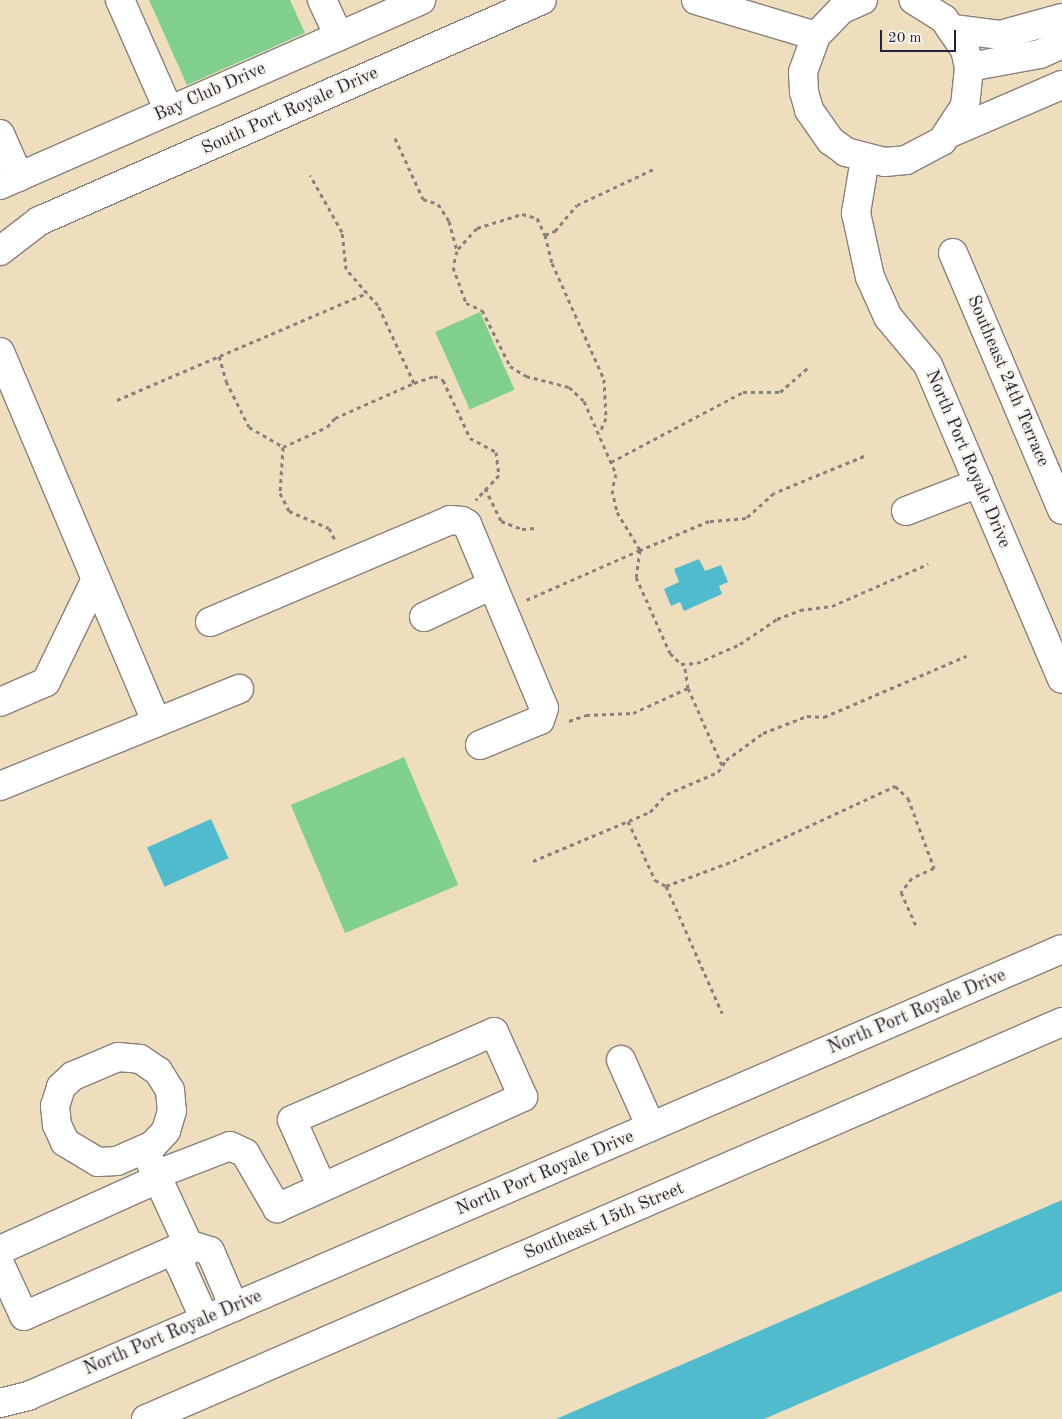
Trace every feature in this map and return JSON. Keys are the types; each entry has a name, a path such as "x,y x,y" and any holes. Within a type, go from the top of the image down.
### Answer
{"street":[{"path":"120,0 169,110"},
{"path":"322,0 339,36"},
{"name":"Bay Club Drive","path":"9,181 421,0"},
{"name":"South Port Royale Drive","path":"0,251 39,221 542,0"},
{"path":"696,0 816,36"},
{"path":"863,0 841,10 816,36 803,72 809,110 831,141 864,159 906,160 925,152 948,134 1062,86"},
{"path":"913,0 930,8 963,49 965,106 948,134"},
{"path":"963,49 1000,35 1062,18"},
{"path":"963,49 1060,46"},
{"path":"0,134 9,181"},
{"name":"North Port Royale Drive","path":"864,159 856,213 870,277 888,317 928,366 1062,679"},
{"name":"Southeast 24th Terrace","path":"953,253 1062,510"},
{"path":"0,352 156,722"},
{"path":"906,511 979,482"},
{"path":"210,622 450,520 462,521 467,524 544,714 480,745"},
{"path":"0,702 46,682 96,579"},
{"path":"424,616 492,585"},
{"path":"0,786 238,689"},
{"name":"North Port Royale Drive","path":"0,1404 28,1396 1062,949"},
{"name":"Southeast 15th Street","path":"146,1419 1062,1022"},
{"path":"0,1250 156,1177 230,1146 245,1153 276,1208 523,1097 494,1032 292,1120 322,1187"},
{"path":"118,1057 140,1060 158,1071 170,1090 172,1111 166,1131 144,1149 117,1161 98,1162 80,1155 65,1142 57,1125 55,1106 61,1087 73,1076 118,1057"},
{"path":"621,1060 650,1127"},
{"path":"144,1149 188,1244 180,1264 205,1320"},
{"path":"0,1264 24,1316 188,1244 210,1251 234,1307"}],"path":[{"path":"395,138 423,199 438,204 449,221 457,251"},
{"path":"545,235 555,231 577,205 654,169"},
{"path":"310,176 342,232 346,270 378,305 414,383"},
{"path":"599,435 606,418 604,378 552,263 545,235 537,218 522,214 477,228 460,241 453,267 466,303 482,310 510,366 526,376 568,387 584,401 616,474 612,490 617,512 640,550 636,577 670,654 684,664 697,663 740,644 777,619 800,610 832,606 928,564"},
{"path":"117,400 367,293"},
{"path":"219,356 226,381 249,427 283,447"},
{"path":"611,462 743,392 780,392 809,366"},
{"path":"283,447 327,427 335,418 434,376 443,380 470,438 496,452 499,475 485,488 462,521"},
{"path":"283,447 280,493 297,517 328,528 346,564"},
{"path":"503,610 709,521 746,518 774,493 864,456"},
{"path":"485,488 500,520 522,528 536,528"},
{"path":"532,861 628,821 658,806 667,794 718,772 722,765 763,733 807,716 824,717 966,656"},
{"path":"684,664 688,688 722,765"},
{"path":"544,714 569,721 586,715 619,717 688,688"},
{"path":"666,886 732,861 895,786 908,798 934,868 912,878 901,892 916,926"},
{"path":"628,821 655,880 666,886 722,1014"}],"green space":[{"path":"149,0 290,0 305,33 187,85"},
{"path":"480,312 515,390 470,410 435,332"},
{"path":"404,757 458,885 345,933 291,805"}],"water":[{"path":"699,559 705,571 721,565 728,582 719,586 722,594 684,611 680,602 671,606 664,589 679,582 674,569"},
{"path":"211,819 228,858 165,887 147,847"},
{"path":"1062,1200 1062,1291 764,1419 556,1419"}]}
